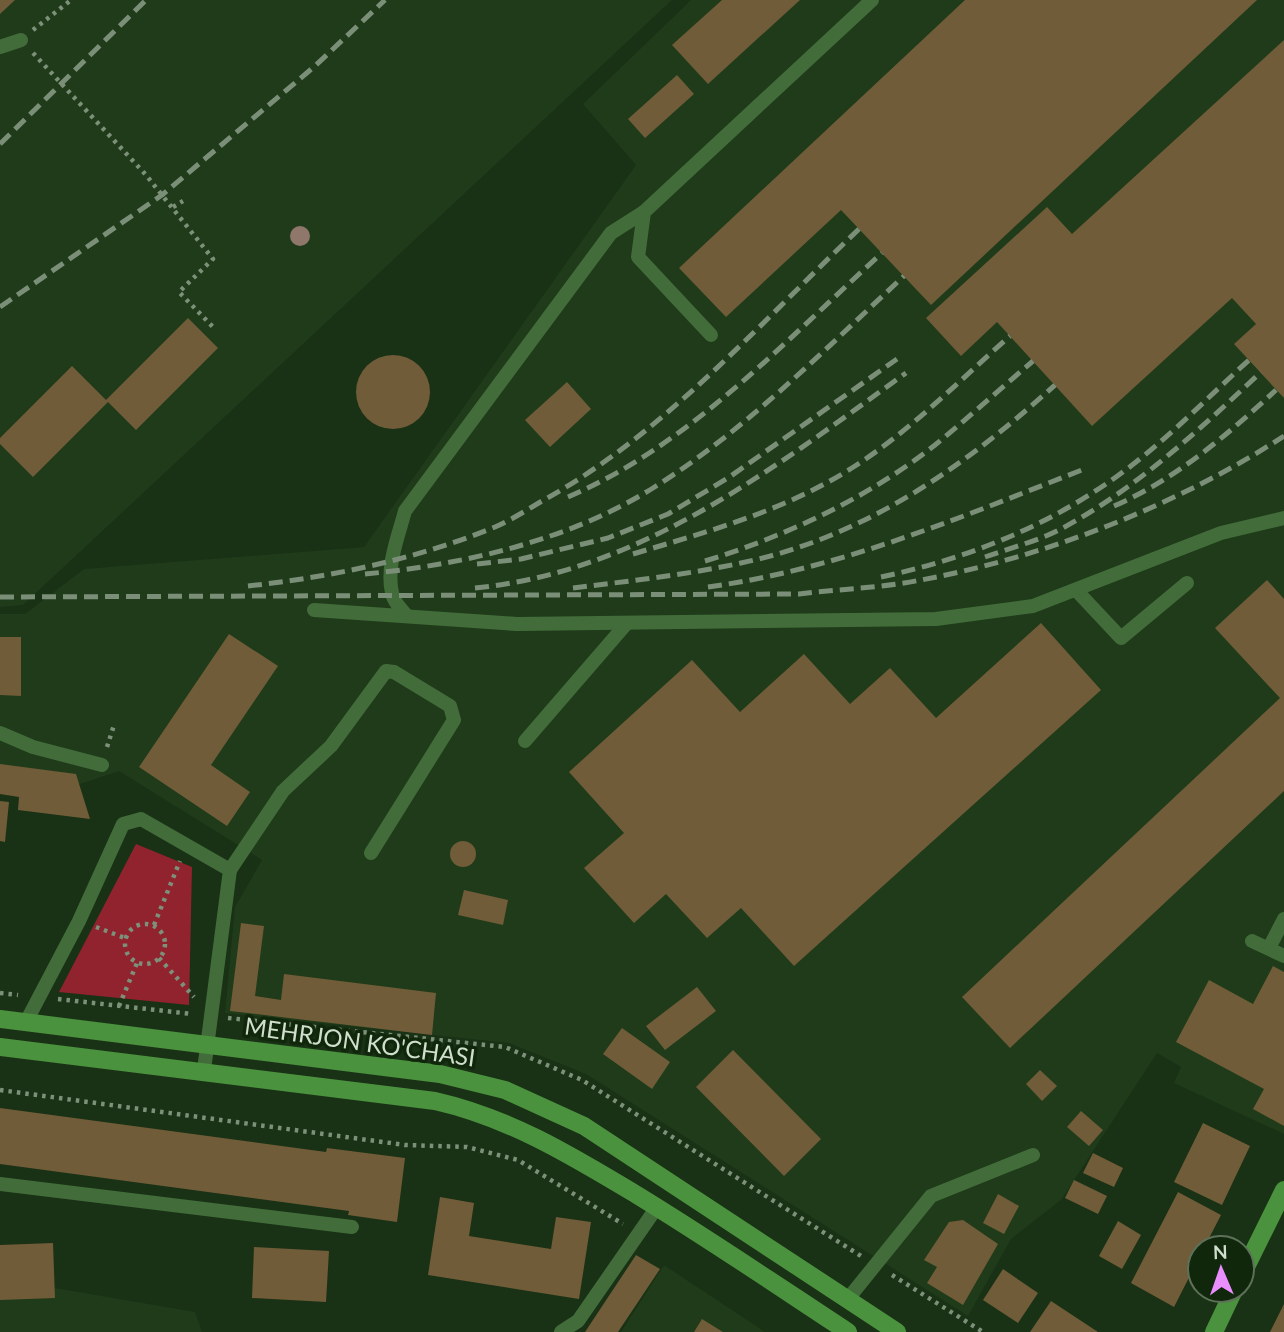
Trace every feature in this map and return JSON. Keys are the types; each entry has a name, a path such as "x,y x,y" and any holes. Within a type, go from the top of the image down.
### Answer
{"main road":[{"name":"MEHRJON KO'CHASI","path":"0,1019 440,1074 483,1083 555,1111 674,1184 897,1332"},
{"name":"MEHRJON KO'CHASI","path":"0,1047 204,1070 435,1101 476,1111 544,1140 657,1208 848,1332"},
{"path":"657,1208 674,1184"},
{"path":"1256,1247 1284,1190"},
{"path":"1214,1332 1227,1304"}],"lane":[{"path":"407,616 392,596 391,584 391,560 405,511 611,233 645,212 872,0"},
{"path":"0,47 21,40"},
{"path":"645,212 638,257 711,335"},
{"path":"314,610 517,624 936,619 1032,606 1221,533 1284,518"},
{"path":"1076,590 1121,638 1186,583"},
{"path":"525,741 627,623"},
{"path":"204,1070 230,870 283,790 331,746 386,671 394,672 450,706 454,720 371,853"},
{"path":"0,733 33,747 102,765"},
{"path":"26,1022 79,921 123,824 141,819 230,870"},
{"path":"1269,948 1284,919"},
{"path":"1252,941 1284,956"},
{"path":"847,1300 931,1196 1032,1155"},
{"path":"0,1184 352,1227"},
{"path":"561,1332 578,1321 657,1208"}],"path":[{"path":"71,0 21,40 173,207 213,259 179,292 213,327"},
{"path":"173,207 183,201"},
{"path":"154,925 187,844"},
{"path":"79,921 125,938"},
{"path":"136,925 154,925 161,931 165,943 159,958 151,963 137,963 127,954 125,938 136,925"},
{"path":"159,958 211,1016"},
{"path":"119,1006 137,963"},
{"path":"0,1090 405,1145 467,1147 518,1160 639,1233"}],"shaded area":[{"path":"0,0 672,0 23,605 0,607"},
{"path":"691,0 1284,0 1284,1134 1174,1083 1181,1067 1157,1053 1061,1200 1011,1239 968,1316 586,1074 509,1043 225,1013 235,907 262,860 119,771 80,784 0,782 0,614 25,614 84,569 364,547 636,165 583,104"},
{"path":"136,844 192,867 189,1005 59,992"},
{"path":"0,1245 55,1288 195,1312 202,1332 0,1332"},
{"path":"664,1265 765,1332 621,1332"}],"building":[{"path":"0,0 15,0 0,14"},
{"path":"722,0 800,0 708,84 672,45"},
{"path":"965,0 1257,0 931,305 841,210 726,317 679,268"},
{"path":"1284,40 1284,398 1234,344 1256,324 1232,298 1092,426 997,322 961,356 926,318 1047,207 1072,234"},
{"path":"677,75 694,94 645,138 628,119"},
{"path":"188,318 218,348 136,430 108,402 33,477 0,444 0,438 72,366 106,400"},
{"path":"393,355 407,358 419,366 427,378 430,392 427,406 419,418 407,426 393,429 379,426 367,418 359,406 356,392 359,378 367,366 379,358"},
{"path":"567,382 591,409 550,447 525,420"},
{"path":"1267,580 1284,599 1284,791 1010,1048 962,997 1280,698 1215,628"},
{"path":"1041,623 1101,690 794,966 741,908 707,938 666,894 634,923 584,868 624,833 569,772 692,660 740,712 804,654 850,704 890,668 936,718"},
{"path":"229,634 278,666 211,765 250,792 227,826 139,767"},
{"path":"0,637 21,637 21,696 0,695"},
{"path":"0,764 76,774 90,819 18,810 19,797 0,794"},
{"path":"0,801 9,802 5,842 0,841"},
{"path":"463,841 472,845 476,854 472,863 463,867 454,863 450,854 454,845"},
{"path":"464,890 508,900 503,925 458,915"},
{"path":"241,923 264,926 255,996 281,1000 284,974 436,993 432,1035 230,1011"},
{"path":"1273,966 1284,972 1284,1126 1253,1109 1264,1089 1176,1042 1209,980 1253,1004"},
{"path":"697,987 716,1011 665,1050 646,1026"},
{"path":"622,1028 670,1062 652,1089 603,1054"},
{"path":"733,1050 821,1139 784,1176 696,1087"},
{"path":"1040,1070 1057,1086 1042,1101 1026,1084"},
{"path":"0,1108 326,1152 327,1148 405,1158 397,1222 348,1215 349,1211 0,1164"},
{"path":"1081,1111 1103,1130 1089,1146 1067,1127"},
{"path":"1203,1123 1250,1146 1222,1205 1174,1182"},
{"path":"1093,1153 1123,1168 1114,1187 1083,1173"},
{"path":"1074,1180 1107,1196 1098,1214 1065,1198"},
{"path":"1178,1192 1221,1215 1211,1234 1186,1234 1186,1283 1174,1307 1131,1283"},
{"path":"998,1194 1019,1206 1004,1234 983,1223"},
{"path":"440,1197 474,1203 469,1236 551,1249 556,1217 591,1222 579,1299 428,1275"},
{"path":"963,1220 998,1244 963,1305 927,1283 937,1267 924,1260 949,1222"},
{"path":"1118,1221 1141,1235 1122,1269 1099,1256"},
{"path":"53,1243 55,1298 0,1300 0,1245"},
{"path":"254,1247 329,1251 326,1302 252,1298"},
{"path":"636,1255 660,1269 618,1332 585,1332"},
{"path":"1003,1269 1038,1293 1018,1323 983,1300"},
{"path":"1051,1301 1098,1332 1030,1332"},
{"path":"1284,1304 1284,1332 1270,1332"},
{"path":"702,1319 723,1332 694,1332"}],"railway":[{"path":"0,144 146,0"},
{"path":"0,307 162,195 315,66 385,0"},
{"path":"248,586 342,572 405,557 495,527 525,511 587,474 670,411 859,229"},
{"path":"568,497 613,475 696,420 773,355 882,253"},
{"path":"365,574 439,564 514,548 586,523 620,507 687,465 752,415 904,276"},
{"path":"633,554 775,507 855,466 896,437 1010,336"},
{"path":"477,564 521,559 608,538 668,514 728,478 897,359"},
{"path":"881,577 974,551 1062,511 1134,464 1249,360"},
{"path":"705,561 796,527 882,482 935,445 1033,361"},
{"path":"985,557 1052,533 1089,513 1141,477 1190,437 1261,372"},
{"path":"475,588 536,578 594,561 650,538 704,510 756,478 906,373"},
{"path":"573,588 741,563 786,552 829,536 870,517 948,471 985,444 1055,385"},
{"path":"1114,506 1179,470 1276,390"},
{"path":"0,597 799,594 891,585 968,570 1062,543 1155,506 1243,461 1284,436"},
{"path":"708,587 806,568 854,554 948,522 1087,468"}]}
